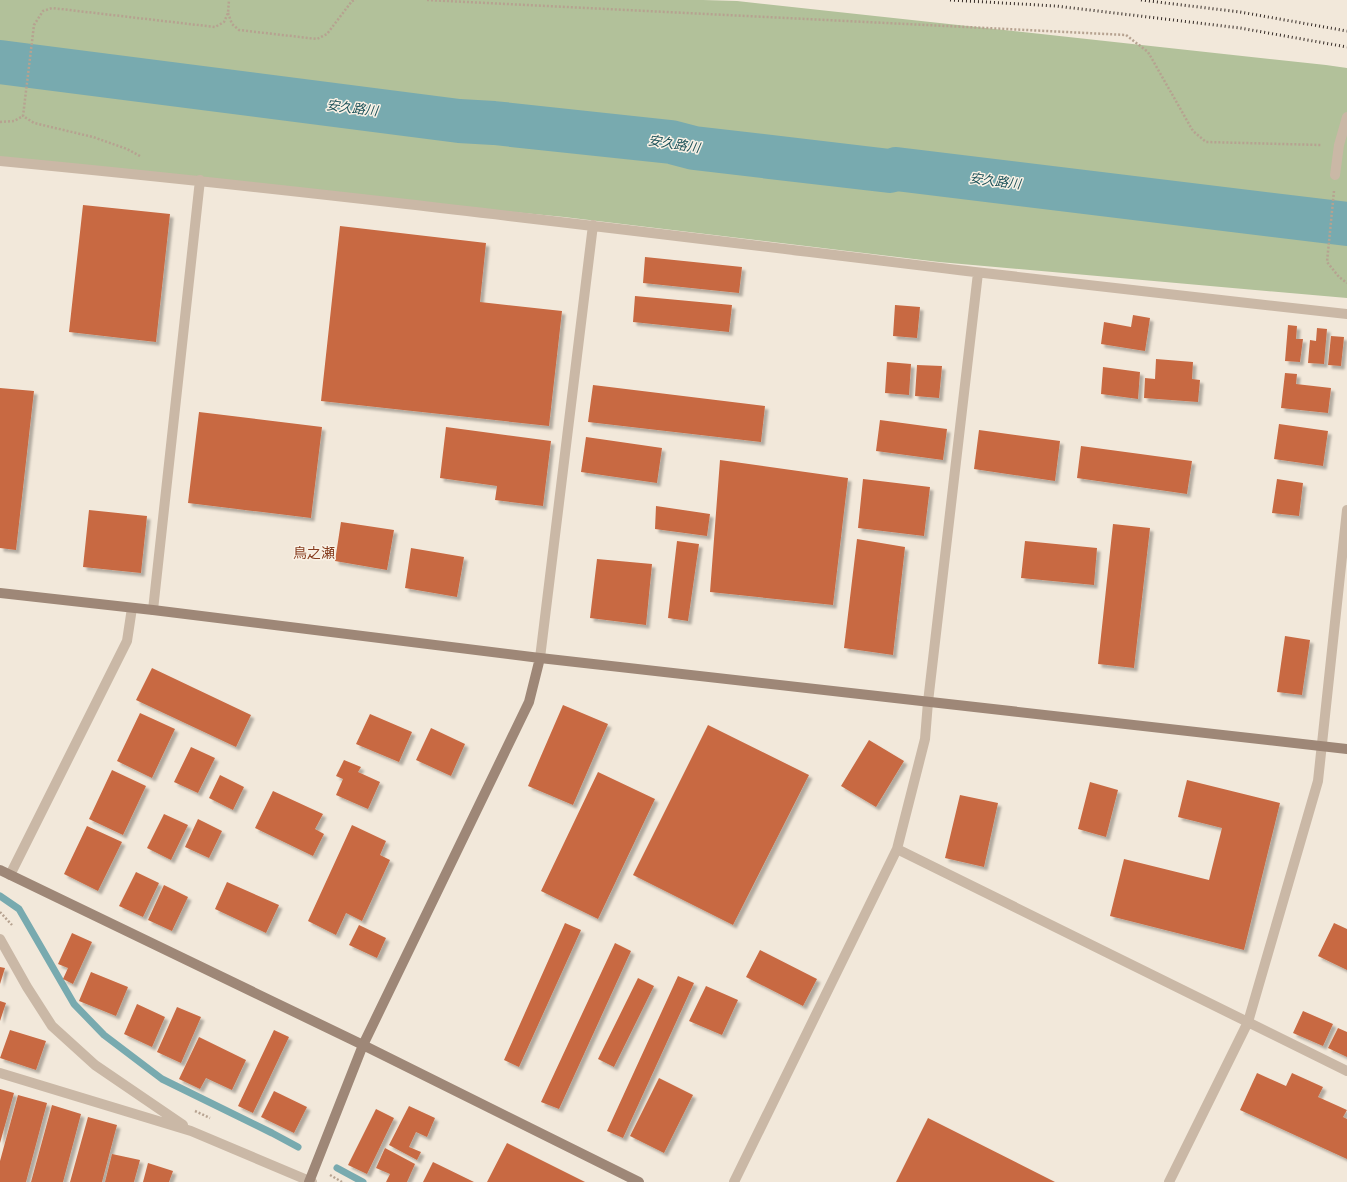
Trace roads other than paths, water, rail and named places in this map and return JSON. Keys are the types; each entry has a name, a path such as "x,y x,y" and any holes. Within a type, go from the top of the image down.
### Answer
{"street":[{"path":"1335,175 1339,145 1347,118"},
{"path":"0,161 200,180 1347,314"},
{"path":"153,610 200,180"},
{"path":"0,1073 191,1131 310,1181 363,1045 529,702 540,658 593,225"},
{"path":"734,1182 897,849 925,739 978,272"},
{"path":"1168,1182 1248,1022 1318,781 1347,510"},
{"path":"0,593 153,610 540,658 1347,749"},
{"path":"10,875 127,641 132,608"},
{"path":"897,849 1347,1071"},
{"path":"0,870 363,1045 639,1182"},
{"path":"0,939 52,1026 95,1065 191,1131"}],"waterway":[{"name":"安久路川","path":"0,62 459,121 494,123 671,142 694,148 890,171 896,169 1347,224"},
{"path":"0,896 19,909 74,1004 104,1035 162,1079 298,1147"},
{"path":"337,1168 363,1182"}],"railway":[{"path":"950,0 1056,6 1240,28 1347,47"},
{"path":"1141,0 1240,12 1347,31"}],"district":[{"name":"鳥之瀬","path":"314,553"}]}
